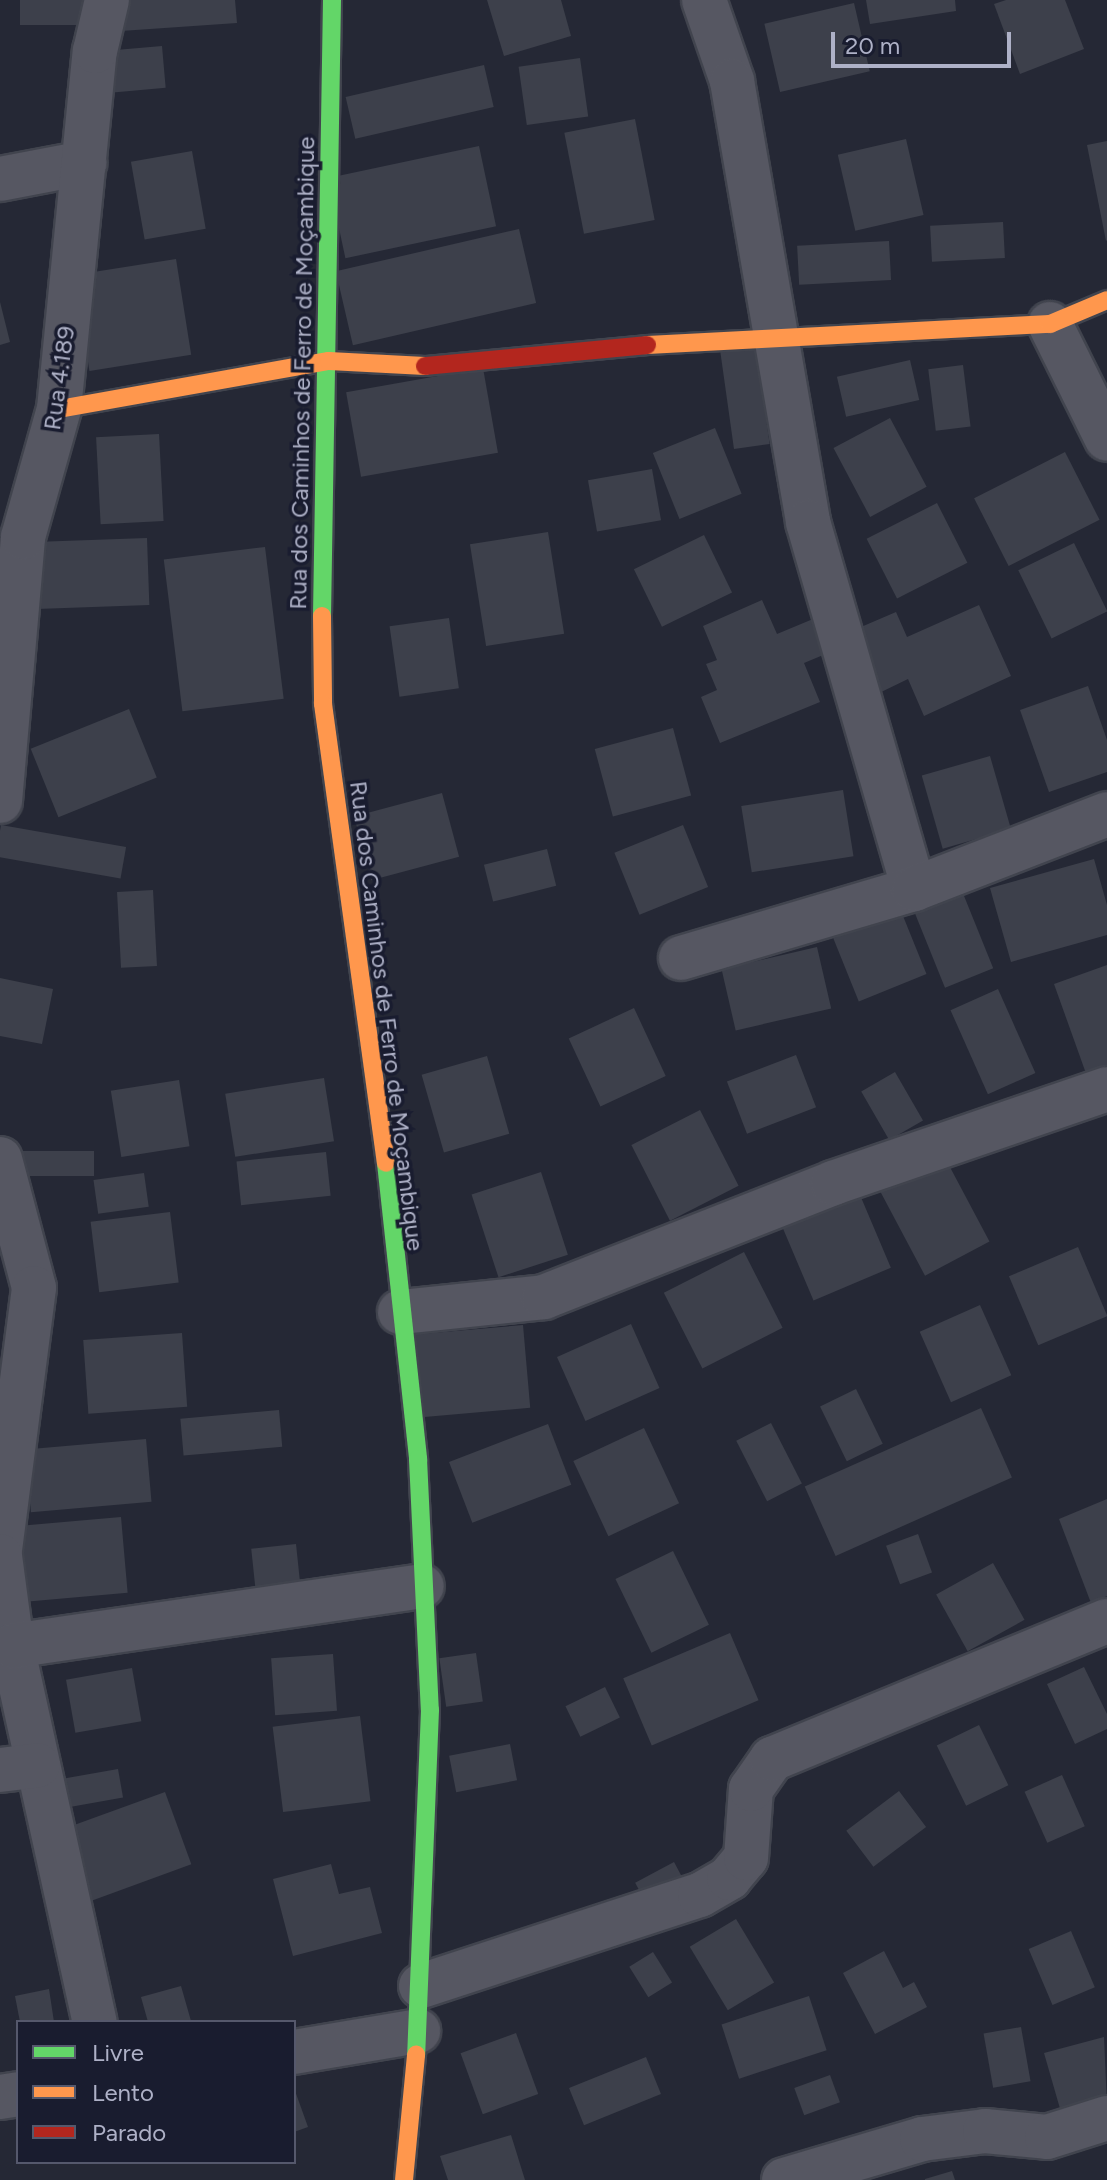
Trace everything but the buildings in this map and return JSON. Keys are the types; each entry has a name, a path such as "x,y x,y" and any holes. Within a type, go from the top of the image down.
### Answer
{"street":[{"name":"Rua 4.189","path":"2,774 23,537 59,409 84,163 107,0"},
{"name":"Rua dos Caminhos de Ferro de Moçambique","path":"332,0 324,209 329,361 321,537 323,704 380,1108 418,1459 430,1710 421,1986 404,2180"},
{"path":"704,0 732,81 773,341 808,522 914,889"},
{"path":"0,179 84,163"},
{"path":"59,409 212,377 329,361 410,367 619,347 1050,324 1107,300"},
{"path":"1050,324 1107,439"},
{"path":"681,958 914,889 1107,814"},
{"path":"400,1312 544,1297 833,1183 1107,1089"},
{"path":"0,1159 34,1288 0,1554 12,1646 19,1768 94,2020"},
{"path":"12,1646 422,1586"},
{"path":"421,1986 700,1895 729,1878 746,1858 751,1789 772,1759 1107,1621"},
{"path":"296,2052 418,2031"},
{"path":"784,2180 922,2139 985,2131 1047,2137 1107,2118"}],"traffic: fast":[{"path":"322,616 332,0"},
{"path":"386,1163 418,1459 430,1710 416,2055"}],"traffic: slow":[{"path":"647,345 1050,324 1107,300"},
{"path":"59,409 329,361 425,366"},
{"path":"322,616 323,704 386,1163"},
{"path":"404,2180 416,2055"}],"traffic: jam":[{"path":"425,366 647,345"}]}
